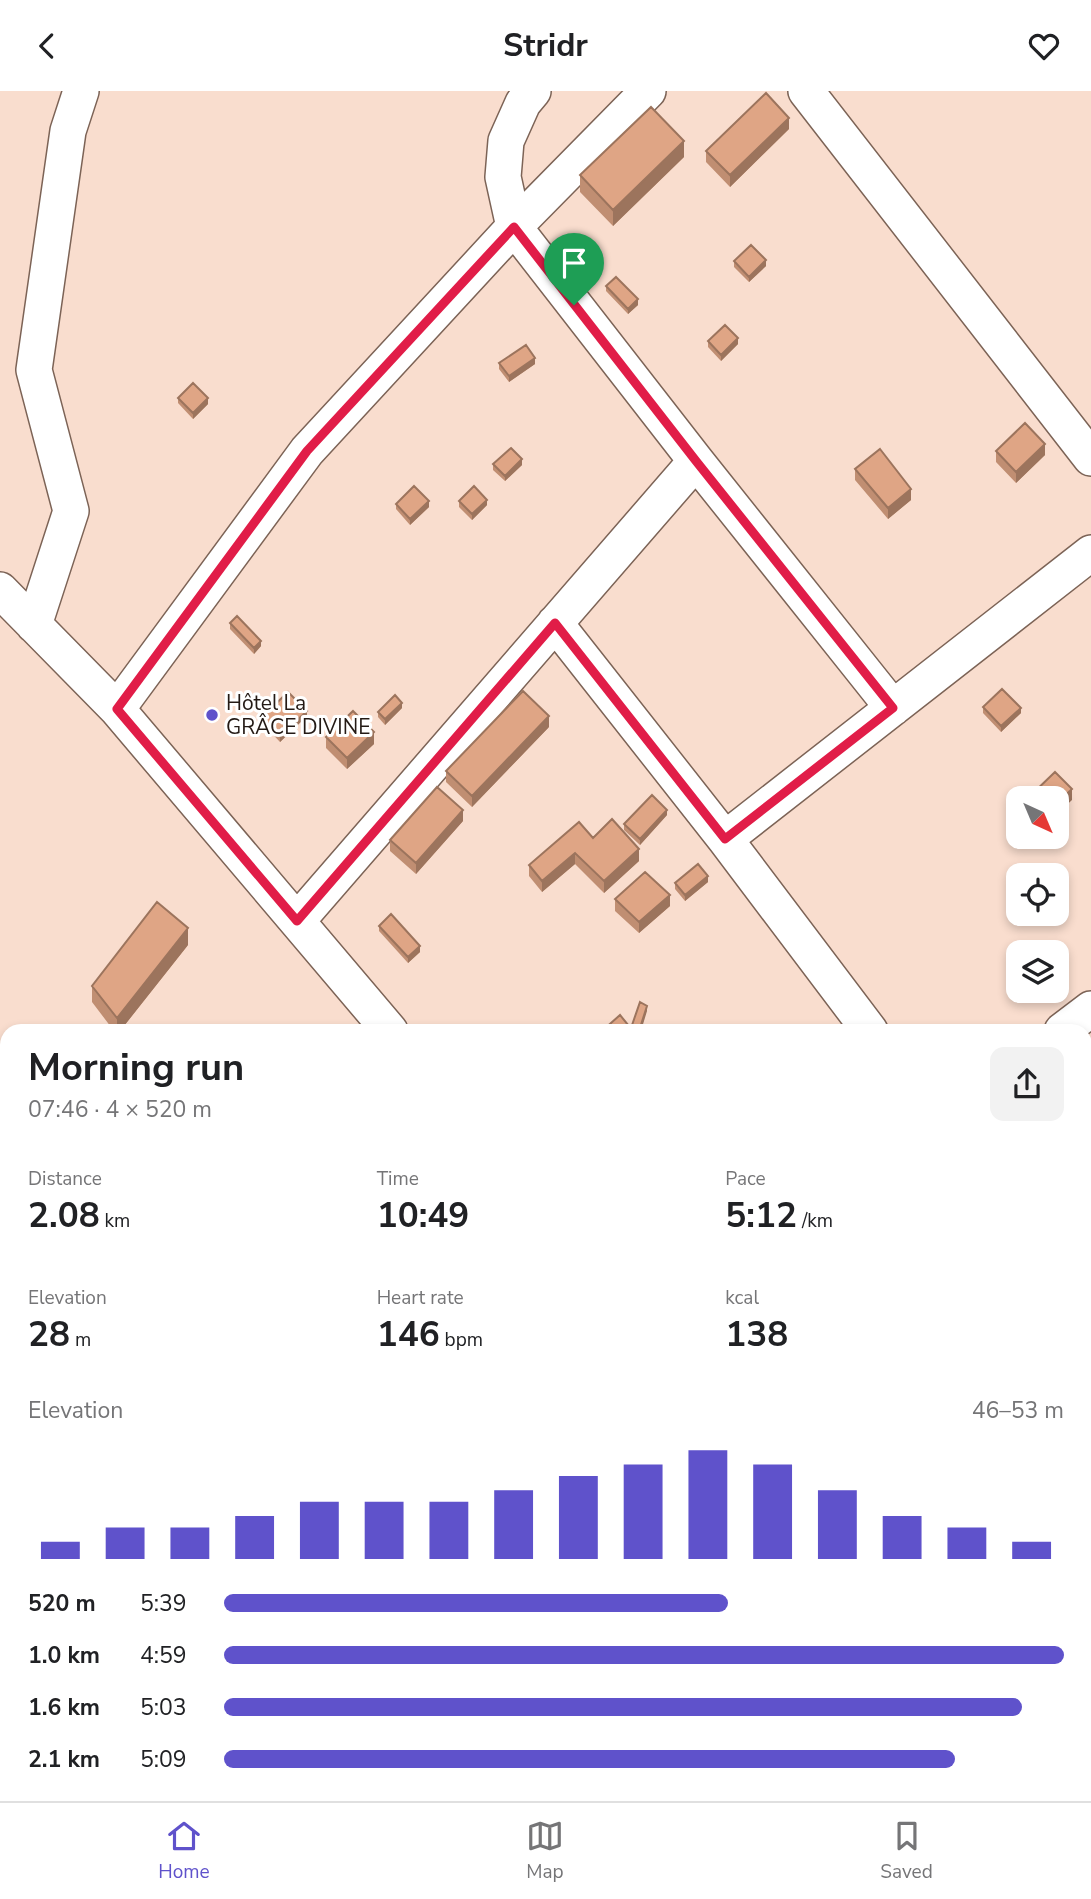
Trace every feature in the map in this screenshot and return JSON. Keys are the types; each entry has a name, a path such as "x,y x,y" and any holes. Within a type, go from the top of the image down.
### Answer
{"street":[{"path":"34,625 71,511 34,370 68,131 80,91"},
{"path":"533,91 523,103 506,141 503,177 514,227 893,708"},
{"path":"117,709 307,451 514,227 648,91"},
{"path":"806,91 1091,458"},
{"path":"297,921 696,461"},
{"path":"725,839 1091,552"},
{"path":"0,590 117,709 384,1024"},
{"path":"555,623 725,839 865,1024"},
{"path":"1071,1024 1091,1009"}],"building":[{"path":"766,93 789,118 730,175 706,151"},
{"path":"651,107 684,141 613,210 580,175"},
{"path":"751,245 766,260 749,277 734,261"},
{"path":"616,277 638,299 628,309 606,286"},
{"path":"725,325 738,338 721,355 708,341"},
{"path":"526,345 535,358 509,376 499,363"},
{"path":"193,383 208,398 193,413 178,398"},
{"path":"1025,423 1045,444 1016,472 996,451"},
{"path":"511,448 522,459 505,476 493,464"},
{"path":"880,449 911,489 888,508 855,469"},
{"path":"414,486 429,501 410,519 396,504"},
{"path":"474,486 487,500 472,514 459,501"},
{"path":"237,616 261,641 254,648 230,623"},
{"path":"1002,689 1021,708 1001,726 983,707"},
{"path":"523,691 549,716 472,796 446,771"},
{"path":"288,692 307,711 280,736 262,717"},
{"path":"395,695 402,703 385,719 378,712"},
{"path":"353,711 374,732 347,758 326,737"},
{"path":"1055,772 1069,786 1040,786"},
{"path":"437,787 463,810 416,863 390,840"},
{"path":"652,795 667,810 640,839 624,824"},
{"path":"612,819 639,849 604,881 575,853 542,881 529,865 579,822 593,838"},
{"path":"698,864 708,876 685,895 675,883"},
{"path":"645,872 670,895 639,922 615,899"},
{"path":"157,902 188,928 117,1018 92,986"},
{"path":"391,914 420,946 408,957 379,926"},
{"path":"640,1002 647,1006 641,1024 632,1024"},
{"path":"620,1015 627,1024 610,1024"}],"place":[{"name":"Hôtel La GRÂCE DIVINE","path":"212,715"}],"route":[{"path":"514,227 574,305 893,708 725,839 555,623 297,921 117,709 307,451 514,227"}]}
